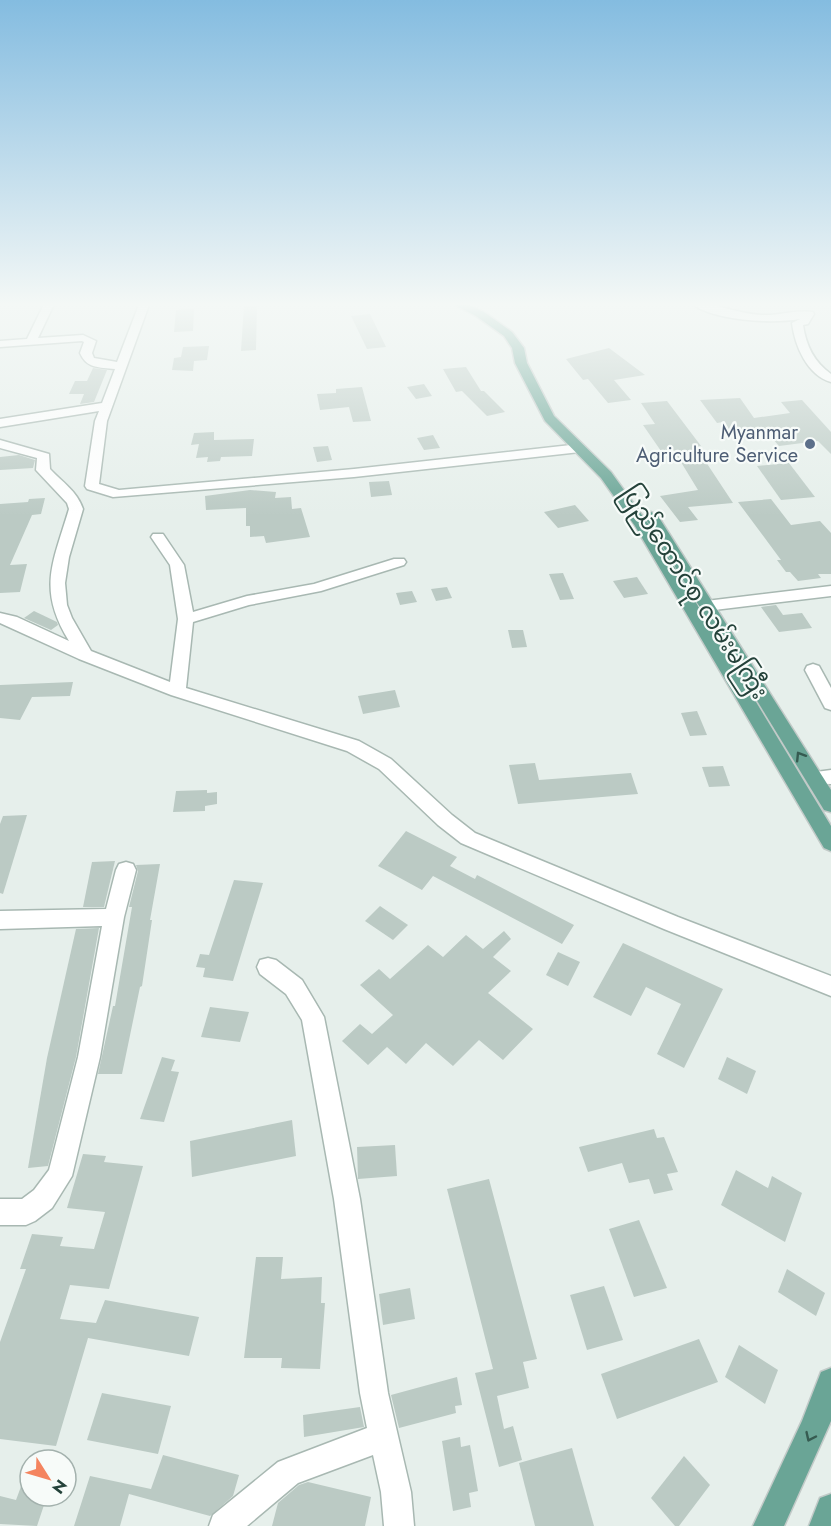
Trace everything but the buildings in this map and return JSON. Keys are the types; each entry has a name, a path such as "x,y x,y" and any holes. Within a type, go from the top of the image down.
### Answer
{"main road":[{"path":"526,373 549,418 606,475 642,525 831,843"},
{"name":"ပြည်ထောင်စု လမ်းမကြီး","path":"528,373 559,415 636,494 706,606 823,777 831,805"},
{"path":"768,1526 814,1428 831,1382"},
{"path":"824,1526 831,1509"}],"street":[{"path":"120,373 101,421 92,486 118,494 354,473 579,448"},
{"path":"0,423 107,406"},
{"path":"0,444 44,457 43,470 75,502 76,509 58,576 58,604 85,655"},
{"path":"159,537 177,565 186,619 177,691"},
{"path":"186,619 246,601 316,588 399,562"},
{"path":"706,606 831,591"},
{"path":"0,618 12,621 85,655 177,691 353,746 385,764 445,820 468,838 831,986"},
{"path":"813,670 831,704"},
{"path":"0,1212 26,1212 43,1199 60,1176 89,1057 114,917 126,870"},
{"path":"0,920 114,917"},
{"path":"268,966 294,987 313,1017 347,1199 374,1393 396,1492 399,1526"},
{"path":"225,1526 278,1477 384,1436"}],"place":[{"name":"Myanmar Agriculture Service","path":"810,444"}]}
